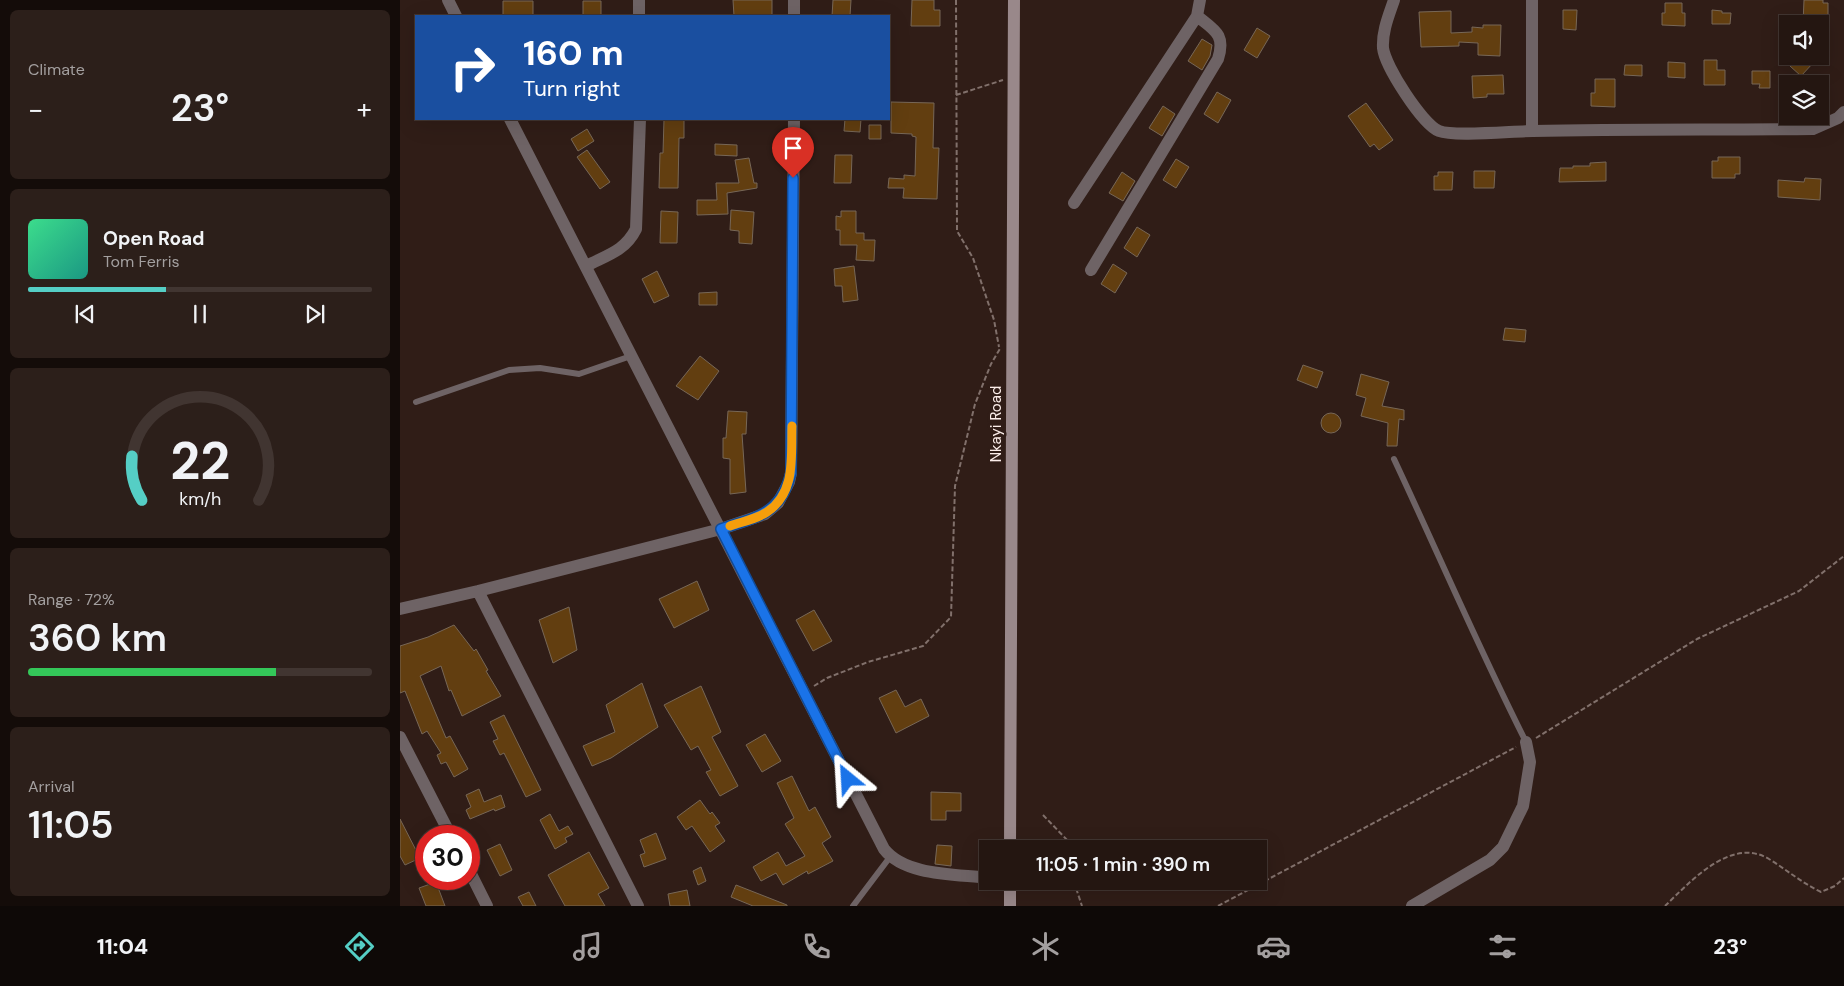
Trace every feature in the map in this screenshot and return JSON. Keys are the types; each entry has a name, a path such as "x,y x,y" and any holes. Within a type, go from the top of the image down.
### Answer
{"main road":[{"name":"Nkayi Road","path":"1010,840 1014,0"},
{"path":"1010,890 1010,906"}],"street":[{"path":"448,0 456,15"},
{"path":"639,0 639,15"},
{"path":"794,0 794,15"},
{"path":"1074,203 1197,16 1200,0"},
{"path":"1394,0 1384,39 1384,49 1388,65 1417,111 1429,124 1439,131 1452,133 1813,129 1838,118 1844,112"},
{"path":"1532,0 1532,131"},
{"path":"1092,270 1218,59 1221,44 1218,33 1197,16"},
{"path":"511,120 884,849 890,857 901,863 928,871 979,877"},
{"path":"586,266 622,248 630,241 636,230 640,120"},
{"path":"400,609 721,529 765,514 778,503 789,482 791,473 794,120"},
{"path":"478,591 638,906"},
{"path":"400,737 445,825"},
{"path":"1412,906 1490,860 1503,847 1523,806 1530,762 1526,742"},
{"path":"480,890 488,906"}],"lane":[{"path":"416,402 509,370 540,368 579,374 631,356"},
{"path":"1394,459 1483,655 1526,742"},
{"path":"853,906 890,857"}],"path":[{"path":"956,0 957,230 973,258 994,320 1000,348"},
{"path":"956,96 1015,77"},
{"path":"804,692 826,678 868,662 923,646 951,617 955,486 975,404 991,364 1000,348 1012,342"},
{"path":"1044,815 1066,840"},
{"path":"1665,906 1704,869 1736,854 1753,852 1768,858 1806,885 1821,892 1844,880"},
{"path":"1077,890 1082,906"}],"building":[{"path":"733,0 772,0 772,15 734,15"},
{"path":"833,0 851,0 850,15 832,15"},
{"path":"912,0 934,0 934,10 940,10 940,26 911,26"},
{"path":"1804,0 1823,0 1823,3 1828,3 1828,15 1803,15"},
{"path":"503,1 533,1 533,15 503,15"},
{"path":"583,1 601,1 601,15 583,15"},
{"path":"1665,3 1682,3 1682,13 1685,13 1685,26 1662,25 1662,13 1665,13"},
{"path":"1563,10 1577,10 1576,30 1563,29"},
{"path":"1712,10 1731,13 1730,24 1712,24"},
{"path":"1451,11 1451,33 1472,32 1472,27 1483,28 1483,25 1501,25 1500,56 1478,55 1478,43 1459,42 1459,46 1421,47 1419,12"},
{"path":"1257,28 1270,36 1257,58 1244,50"},
{"path":"1202,39 1212,45 1210,56 1202,70 1188,61"},
{"path":"1704,60 1717,60 1717,70 1725,70 1725,85 1704,85"},
{"path":"1668,62 1685,63 1685,78 1668,77"},
{"path":"1625,65 1642,65 1642,76 1624,75"},
{"path":"1791,65 1811,65 1802,75"},
{"path":"1752,71 1770,71 1770,88 1759,88 1760,84 1752,84"},
{"path":"1503,75 1504,94 1487,94 1487,97 1473,98 1472,76"},
{"path":"1595,79 1615,79 1615,107 1591,106 1591,93 1595,93"},
{"path":"1217,92 1231,100 1218,123 1204,114"},
{"path":"891,102 934,103 933,148 939,148 937,199 903,198 904,188 888,188 889,178 904,179 904,175 915,176 916,137 912,136 912,134 891,133"},
{"path":"1366,103 1393,140 1379,150 1374,144 1370,147 1348,116"},
{"path":"1163,106 1175,114 1162,136 1149,128"},
{"path":"664,120 684,120 684,138 679,138 678,188 659,188 660,153 663,153"},
{"path":"845,120 861,120 860,132 844,131"},
{"path":"869,125 881,125 881,139 869,139"},
{"path":"587,129 594,141 578,151 571,139"},
{"path":"715,144 737,145 737,156 715,155"},
{"path":"587,150 610,182 600,189 577,157"},
{"path":"835,155 852,155 851,183 834,183"},
{"path":"1718,157 1740,157 1740,174 1735,174 1735,178 1712,178 1712,161 1718,161"},
{"path":"749,158 754,183 757,183 757,188 727,193 728,214 697,215 697,200 717,200 716,183 739,183 735,160"},
{"path":"1176,159 1189,167 1176,188 1163,180"},
{"path":"1606,162 1606,181 1559,182 1560,168 1590,166 1590,163"},
{"path":"1474,171 1495,171 1494,188 1474,188"},
{"path":"1122,172 1135,181 1123,201 1109,193"},
{"path":"1438,172 1453,172 1452,190 1434,190 1434,176 1438,176"},
{"path":"1805,178 1821,179 1820,200 1778,197 1778,180 1804,182"},
{"path":"731,210 754,212 752,244 739,243 739,231 730,230"},
{"path":"661,211 678,212 677,243 660,243"},
{"path":"841,211 856,211 856,233 864,233 864,240 875,240 874,261 856,260 857,245 840,245 840,230 836,230 836,216 841,217"},
{"path":"1137,227 1150,235 1137,257 1124,248"},
{"path":"1113,264 1127,273 1115,293 1101,284"},
{"path":"854,266 858,300 843,302 842,286 835,286 834,269"},
{"path":"657,271 669,296 654,303 642,279"},
{"path":"717,292 717,305 699,305 699,293"},
{"path":"1505,328 1526,330 1525,342 1503,340"},
{"path":"700,356 719,371 698,400 676,386"},
{"path":"1303,365 1323,372 1317,388 1297,380"},
{"path":"1361,374 1389,382 1382,406 1404,410 1404,420 1399,419 1397,446 1387,446 1388,423 1361,416 1366,398 1356,395"},
{"path":"728,411 747,412 746,434 742,434 746,492 730,494 730,459 723,458 723,438 726,438"},
{"path":"1331,413 1338,416 1341,423 1338,430 1331,433 1324,430 1321,423 1324,416"},
{"path":"697,581 709,610 674,628 659,599"},
{"path":"569,607 577,650 553,663 539,620"},
{"path":"814,610 832,641 813,651 796,620"},
{"path":"454,625 474,651 476,649 488,670 486,671 501,696 462,716 451,690 449,691 441,666 420,676 446,738 450,736 468,769 454,777 446,762 441,764 437,755 441,753 427,731 422,734 405,691 400,693 400,646 428,637"},
{"path":"642,683 658,727 611,758 592,766 583,746 615,732 606,705"},
{"path":"701,686 721,732 712,737 738,786 720,796 706,772 711,770 698,746 691,750 664,705"},
{"path":"896,690 905,707 921,699 929,716 896,733 879,698"},
{"path":"504,715 541,790 526,797 504,753 500,755 493,741 498,739 490,722"},
{"path":"765,734 781,761 762,772 746,745"},
{"path":"792,776 809,811 815,807 831,837 822,843 833,861 808,874 807,871 783,885 776,873 761,881 753,867 778,852 786,866 805,856 785,824 794,818 777,783"},
{"path":"479,789 484,802 501,795 505,807 495,811 494,809 470,819 466,810 471,807 466,795"},
{"path":"931,792 961,793 961,811 946,811 946,820 931,820"},
{"path":"700,800 710,814 712,812 720,823 715,826 725,841 710,852 692,826 686,830 677,817"},
{"path":"550,814 559,831 568,826 573,834 565,838 567,842 555,849 540,820"},
{"path":"400,819 415,848 415,860 405,865 400,856"},
{"path":"656,833 666,859 644,867 640,855 645,853 640,840"},
{"path":"500,844 512,870 500,876 487,850"},
{"path":"937,845 952,846 951,866 935,864"},
{"path":"589,852 609,888 598,894 605,906 565,906 548,875"},
{"path":"701,867 706,881 698,885 693,871"},
{"path":"736,885 787,906 753,906 731,897"},
{"path":"420,890 439,890 445,906 426,906"},
{"path":"687,890 690,906 670,906 668,894"},
{"path":"529,892 536,906 523,906 518,897"}],"slow traffic":[{"path":"730,526 765,514 778,503 789,482 791,473 792,426"}],"route":[{"path":"793,178 791,473 789,482 778,503 765,514 721,529 848,779"}]}
